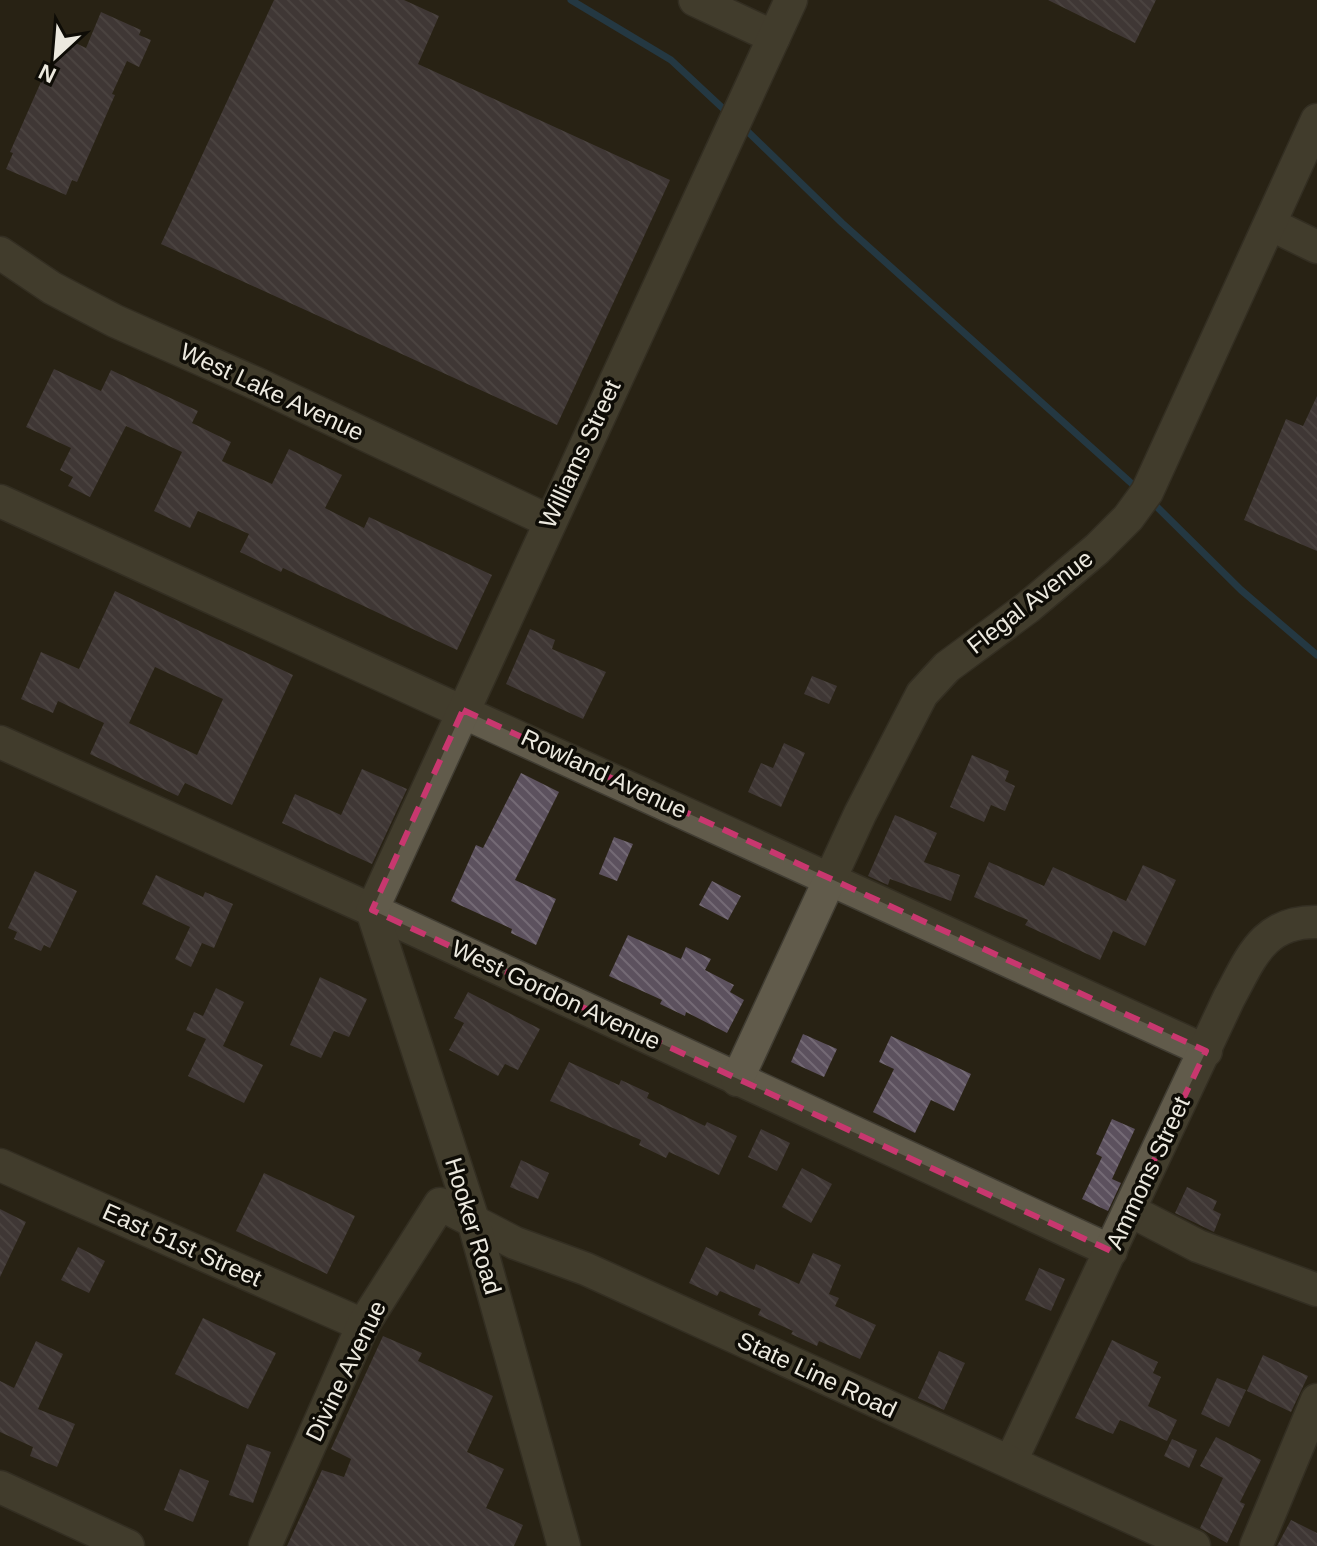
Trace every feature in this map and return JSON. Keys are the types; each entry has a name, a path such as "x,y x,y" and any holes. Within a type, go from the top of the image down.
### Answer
{"street":[{"path":"695,0 774,37"},
{"name":"Williams Street","path":"372,910 791,0"},
{"name":"Flegal Avenue","path":"737,1080 830,878 922,694 947,667 1027,608 1097,549 1128,518 1147,492 1317,120"},
{"path":"1270,224 1317,247"},
{"name":"West Lake Avenue","path":"0,253 52,288 115,321 549,521"},
{"name":"Rowland Avenue","path":"0,501 1206,1051"},
{"name":"West Gordon Avenue","path":"0,742 1111,1251"},
{"name":"Hooker Road","path":"372,910 473,1220 564,1546"},
{"name":"Ammons Street","path":"1011,1461 1257,947 1276,931 1317,922"},
{"name":"East 51st Street","path":"0,1165 363,1325"},
{"name":"State Line Road","path":"440,1204 515,1243 586,1269 1194,1546"},
{"name":"Divine Avenue","path":"265,1546 363,1325 440,1204"},
{"path":"1131,1211 1198,1246 1317,1290"},
{"path":"1256,1546 1317,1400"},
{"path":"0,1487 128,1546"}],"highlighted area":[{"path":"463,710 1206,1051 1111,1251 372,910"}],"building":[{"path":"274,0 404,0 439,16 418,64 670,180 557,425 161,244"},
{"path":"1048,0 1156,0 1135,43"},
{"path":"101,12 141,30 139,35 151,40 139,67 127,61 77,182 72,180 66,195 6,169 13,153 10,152 48,66 52,68 65,38 86,48"},
{"path":"54,369 101,391 111,370 198,411 192,423 231,442 222,461 272,484 289,449 342,475 325,508 364,528 369,517 492,575 457,650 283,568 281,572 240,552 249,534 198,511 190,528 154,511 182,452 126,426 90,497 68,486 73,477 60,470 71,448 26,427"},
{"path":"1317,396 1317,551 1244,520 1286,419 1303,426"},
{"path":"115,591 293,675 232,805 185,783 178,796 90,754 104,723 58,701 53,713 21,699 41,652 79,669","holes":["155,667 223,699 197,755 129,723"]},
{"path":"530,629 555,640 552,649 606,672 583,719 506,684"},
{"path":"812,676 837,686 829,704 804,694"},
{"path":"784,743 805,753 781,807 748,792 761,763 773,768"},
{"path":"972,755 1009,771 1005,781 1015,786 1005,811 991,805 984,822 950,807"},
{"path":"362,769 407,789 372,864 282,823 295,794 341,815"},
{"path":"521,773 559,792 515,880 556,899 536,945 511,933 512,929 451,901 476,845 483,848"},
{"path":"895,815 937,833 924,862 960,875 951,901 890,879 888,885 868,876"},
{"path":"614,837 633,844 617,881 599,874"},
{"path":"989,862 1044,886 1053,867 1126,901 1143,865 1176,880 1145,946 1113,931 1100,960 1025,925 1028,920 974,897"},
{"path":"35,871 77,891 50,948 44,945 41,951 14,939 17,932 8,928"},
{"path":"156,875 203,897 205,892 233,904 214,948 202,943 191,967 175,959 190,927 142,904"},
{"path":"712,881 741,896 728,920 699,905"},
{"path":"628,935 681,959 686,947 711,959 705,970 734,985 730,992 744,1000 727,1033 686,1012 685,1016 660,1004 662,1000 609,976"},
{"path":"320,977 367,999 349,1037 334,1031 321,1058 290,1045"},
{"path":"216,988 244,1002 223,1046 263,1065 244,1103 188,1076 206,1039 186,1030 194,1012 203,1016"},
{"path":"468,992 540,1029 518,1070 505,1064 498,1076 449,1050 464,1023 454,1018"},
{"path":"803,1034 837,1049 824,1077 791,1062"},
{"path":"891,1036 971,1074 954,1111 931,1100 915,1133 873,1112 894,1069 879,1062"},
{"path":"569,1062 619,1085 621,1080 649,1093 647,1098 705,1126 707,1122 737,1136 719,1175 669,1152 666,1158 639,1145 641,1140 550,1101"},
{"path":"1112,1119 1135,1129 1112,1179 1121,1183 1108,1211 1082,1199 1102,1157 1096,1154"},
{"path":"761,1129 790,1143 777,1171 748,1157"},
{"path":"521,1160 549,1173 538,1199 510,1187"},
{"path":"802,1168 832,1184 811,1223 782,1207"},
{"path":"264,1173 355,1216 327,1274 236,1231"},
{"path":"1187,1187 1217,1201 1213,1210 1221,1214 1214,1232 1175,1213"},
{"path":"0,1209 26,1222 0,1277"},
{"path":"78,1247 105,1261 89,1293 61,1280"},
{"path":"706,1247 754,1270 756,1264 799,1284 813,1253 841,1265 829,1294 839,1298 835,1306 876,1325 860,1359 819,1341 817,1346 758,1315 761,1309 720,1291 717,1296 689,1283"},
{"path":"1039,1268 1065,1279 1051,1311 1025,1300"},
{"path":"203,1318 276,1353 248,1409 175,1374"},
{"path":"383,1336 422,1353 418,1361 493,1396 467,1452 504,1469 486,1508 523,1525 514,1546 287,1546 322,1470 344,1477 351,1459 331,1449"},
{"path":"1112,1340 1158,1362 1153,1373 1161,1377 1148,1406 1177,1420 1167,1441 1120,1420 1113,1434 1075,1418"},
{"path":"36,1341 63,1354 38,1409 75,1424 57,1467 30,1456 33,1447 0,1432 0,1381 14,1388"},
{"path":"939,1351 965,1363 944,1410 918,1398"},
{"path":"1263,1355 1308,1376 1291,1412 1247,1391"},
{"path":"1217,1378 1246,1390 1229,1427 1201,1414"},
{"path":"1216,1437 1261,1460 1240,1502 1245,1504 1227,1543 1200,1528 1223,1478 1200,1466"},
{"path":"1172,1439 1197,1450 1189,1468 1164,1456"},
{"path":"247,1444 271,1452 253,1503 229,1495"},
{"path":"180,1469 209,1481 193,1522 164,1510"},
{"path":"1291,1520 1317,1533 1317,1546 1277,1546"}],"waterway":[{"path":"571,0 671,60 730,115"},
{"path":"742,126 842,223 1140,491"},
{"path":"1152,502 1241,590 1317,655"}]}
